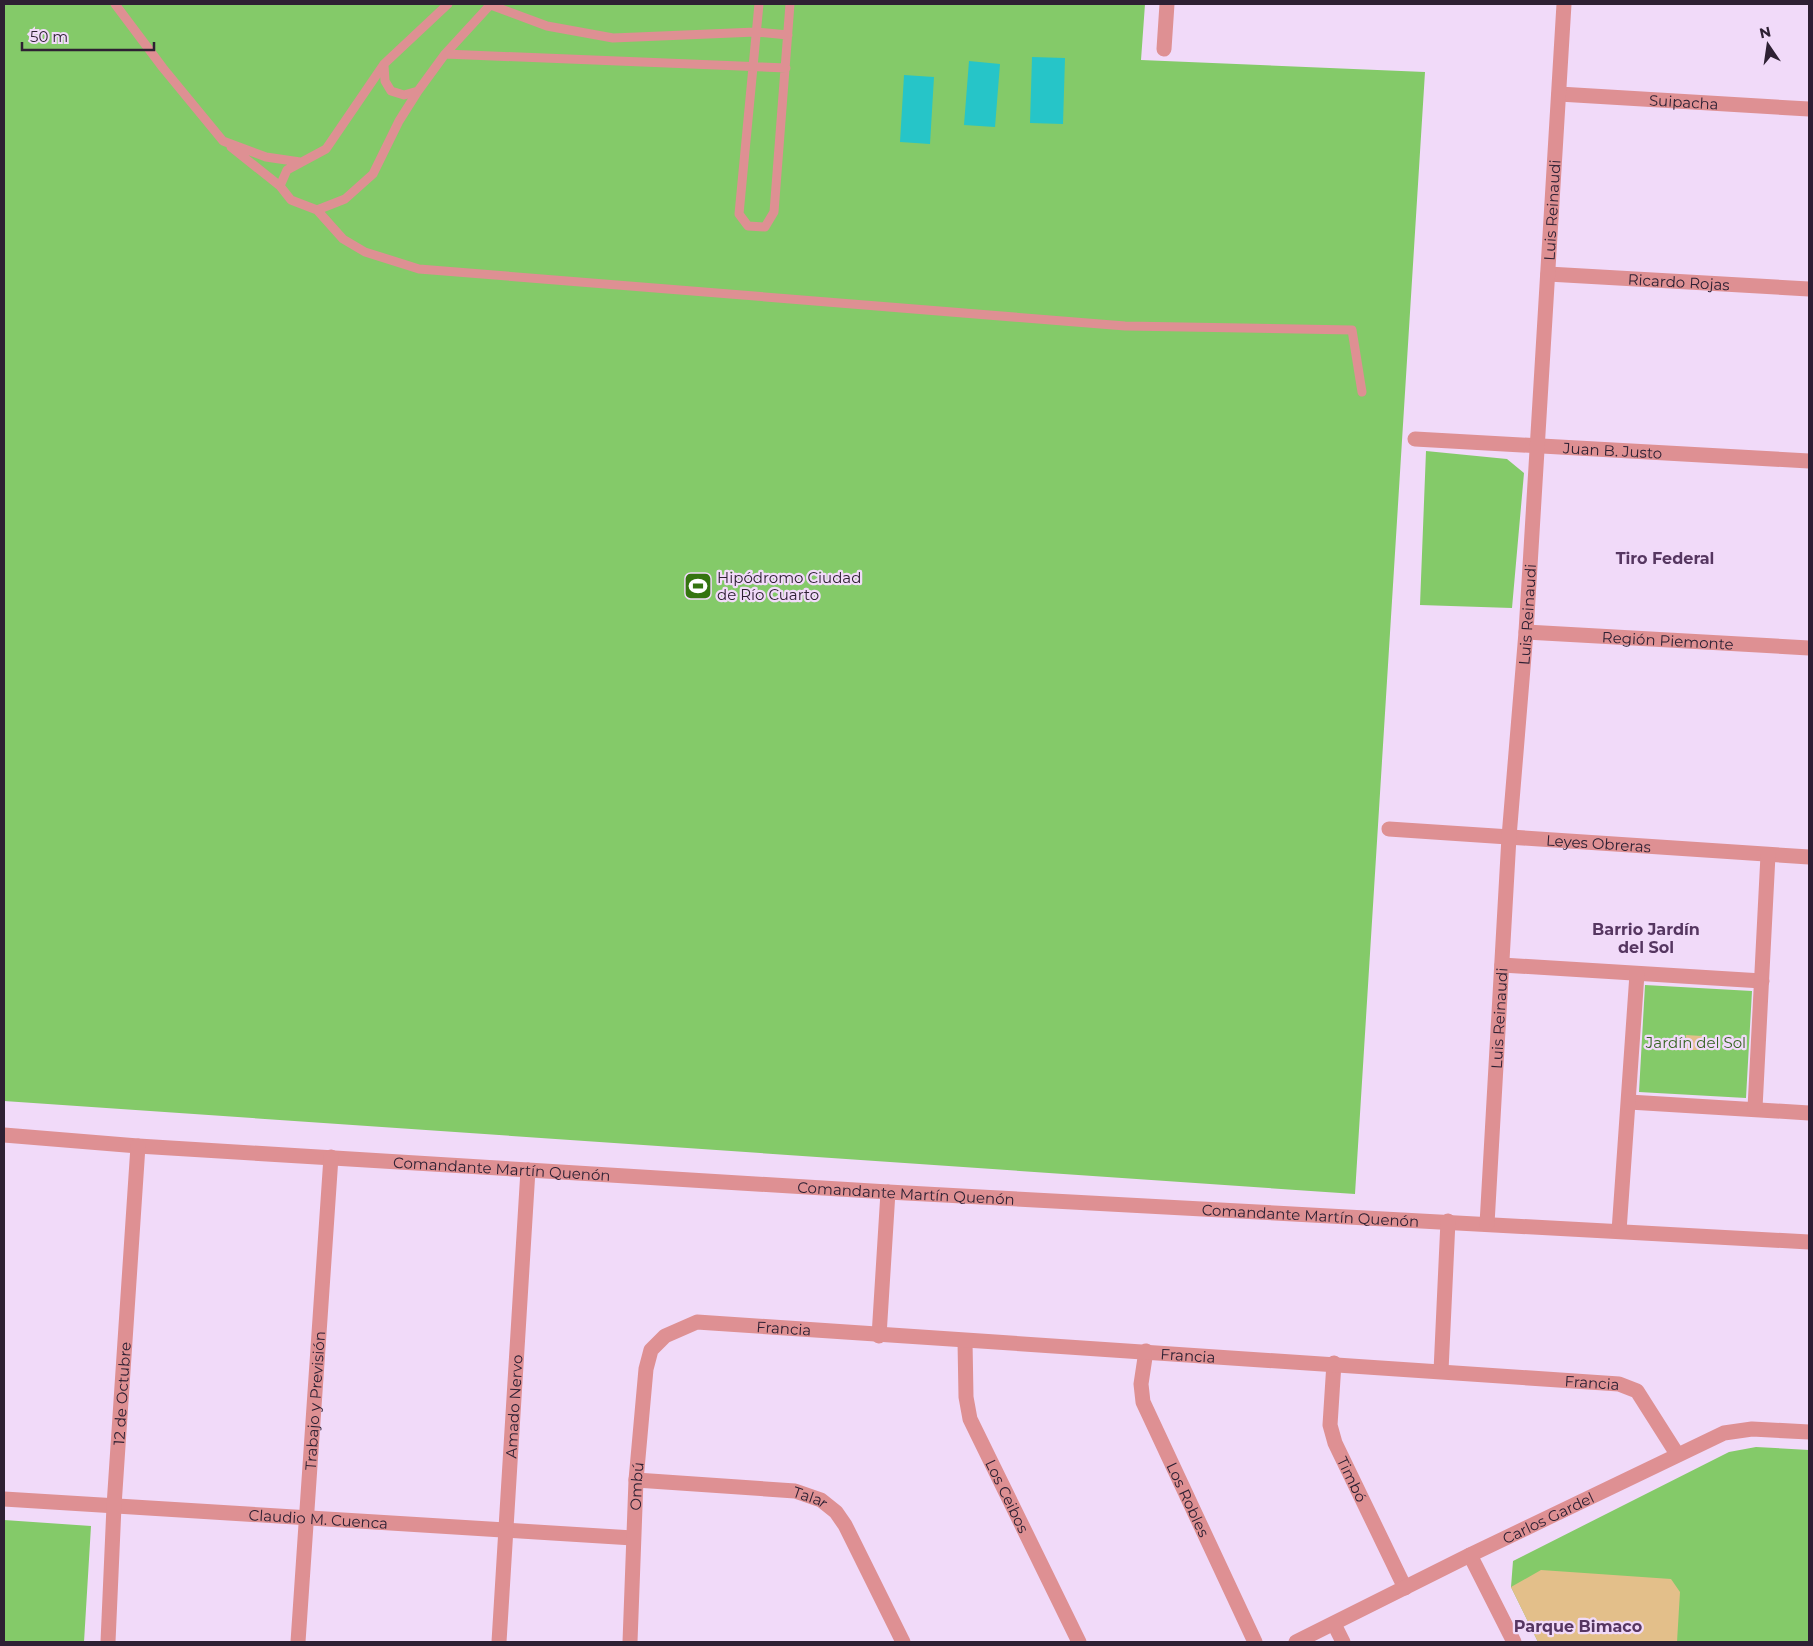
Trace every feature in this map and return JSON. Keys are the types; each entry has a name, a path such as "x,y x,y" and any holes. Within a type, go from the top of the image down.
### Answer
{"street":[{"path":"1164,49 1168,4"},
{"name":"Luis Reinaudi","path":"1487,1224 1509,837 1526,632 1564,4"},
{"name":"Suipacha","path":"1559,94 1809,109"},
{"name":"Ricardo Rojas","path":"1548,274 1809,289"},
{"name":"Juan B. Justo","path":"1415,438 1809,461"},
{"name":"Región Piemonte","path":"1526,632 1809,648"},
{"name":"Leyes Obreras","path":"1389,829 1809,857"},
{"path":"1755,1108 1768,855"},
{"path":"1502,965 1762,981"},
{"path":"1619,1231 1637,974"},
{"path":"1629,1102 1755,1108 1809,1113"},
{"name":"Comandante Martín Quenón","path":"4,1135 138,1146 888,1192 1809,1242"},
{"name":"12 de Octubre","path":"108,1642 114,1506 138,1146"},
{"name":"Trabajo y Previsión","path":"298,1642 331,1157"},
{"name":"Amado Nervo","path":"499,1642 528,1170"},
{"path":"879,1336 888,1192"},
{"path":"1441,1370 1448,1221"},
{"name":"Francia","path":"665,1336 698,1322 965,1342 1334,1363 1619,1384 1637,1391 1677,1454"},
{"name":"Ombú","path":"630,1642 636,1480 646,1369 651,1350 665,1336"},
{"name":"Los Ceibos","path":"965,1342 966,1397 970,1419 1078,1642"},
{"name":"Los Robles","path":"1146,1352 1142,1384 1143,1402 1255,1642"},
{"name":"Timbó","path":"1334,1363 1330,1425 1335,1443 1404,1588"},
{"name":"Carlos Gardel","path":"1296,1642 1724,1432 1752,1429 1809,1432"},
{"name":"Talar","path":"636,1480 795,1490 821,1500 836,1512 846,1525 902,1642"},
{"name":"Claudio M. Cuenca","path":"4,1499 633,1538"},
{"path":"1470,1555 1514,1642"},
{"path":"1334,1624 1343,1642"}],"lane":[{"path":"115,4 163,68 223,141 280,186 291,200 316,210 343,239 365,252 419,268 1125,326 1352,330 1362,392"},
{"path":"280,186 287,170 326,149 384,64 448,4"},
{"path":"316,210 345,199 373,174 399,121 418,91 446,54 490,4 547,26 613,38 756,32 788,35"},
{"path":"759,4 739,214 748,226 765,227 774,212 790,4"},
{"path":"446,54 786,68"},
{"path":"384,64 386,81 391,91 404,95 418,91"},
{"path":"223,141 266,157 300,162"}],"green space":[{"name":"Hipódromo Ciudad de Río Cuarto","path":"4,4 1145,4 1141,60 1425,72 1355,1194 4,1101"},
{"path":"1426,451 1507,459 1524,473 1512,608 1420,605"},
{"name":"Jardín del Sol","path":"1645,985 1752,991 1746,1098 1639,1092"},
{"path":"1756,1447 1809,1450 1809,1642 1538,1642 1511,1587 1513,1561 1729,1452"},
{"path":"4,1520 91,1526 84,1642 4,1642"}],"shaded area":[{"path":"1032,57 1065,58 1063,124 1030,123"},
{"path":"969,61 1000,64 995,127 964,125"},
{"path":"904,75 934,77 930,144 900,142"}],"building":[{"path":"1686,1035 1702,1036 1701,1050 1685,1050"},
{"path":"1541,1570 1671,1579 1680,1592 1677,1642 1538,1642 1511,1587"}],"place":[{"name":"Hipódromo Ciudad de Río Cuarto","path":"698,586"}],"district":[{"name":"Tiro Federal","path":"1665,558"},
{"name":"Barrio Jardín del Sol","path":"1646,938"},
{"name":"Parque Bimaco","path":"1578,1626"}]}
